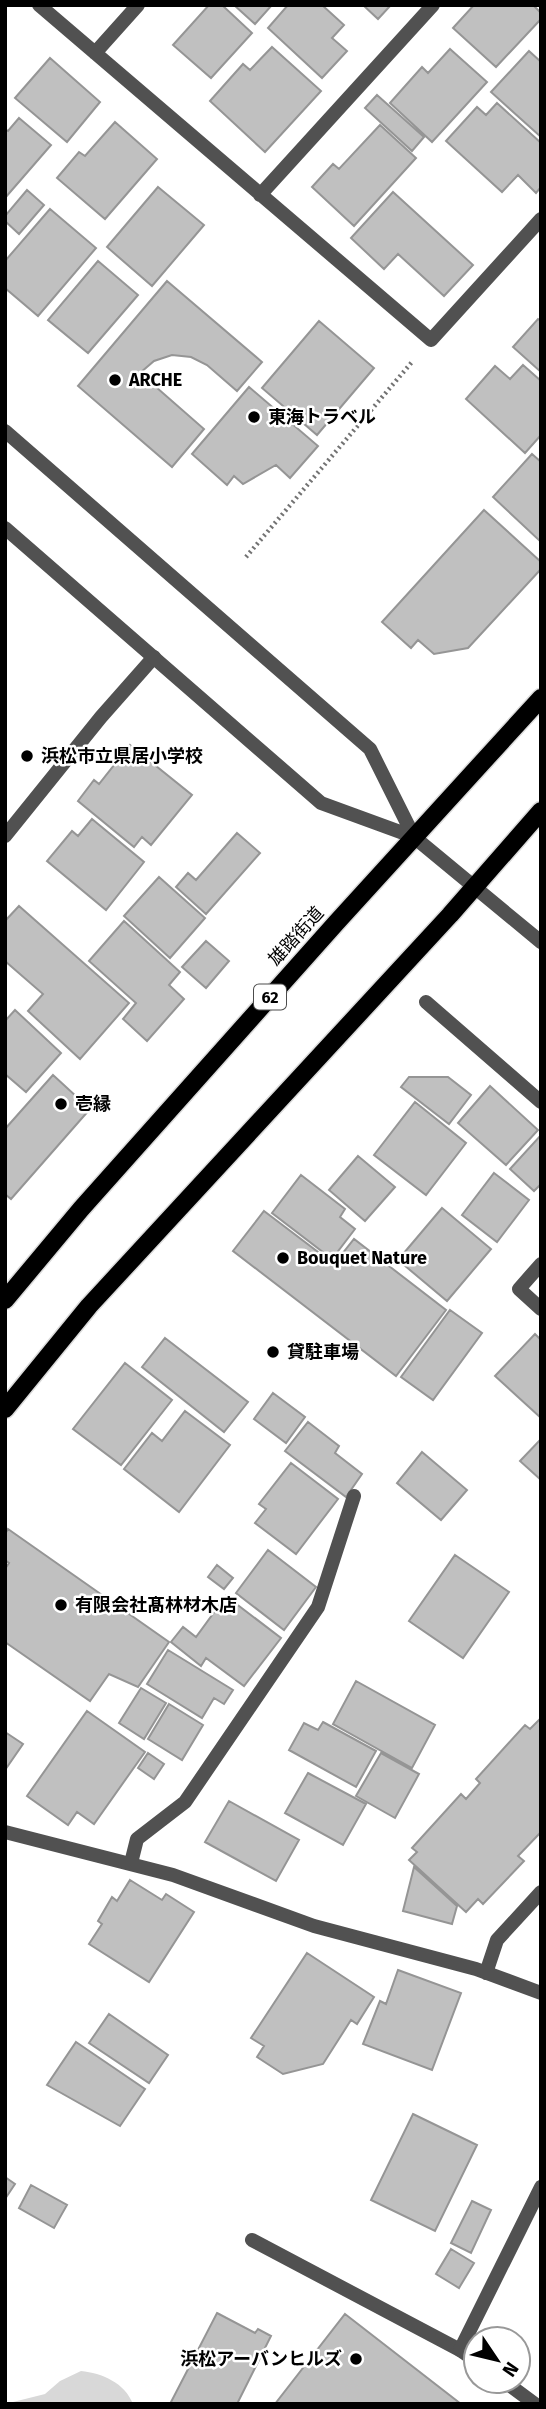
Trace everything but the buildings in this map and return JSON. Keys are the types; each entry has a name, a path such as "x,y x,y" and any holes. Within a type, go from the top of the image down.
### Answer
{"main road":[{"name":"雄踏街道","path":"6,1297 90,1199 541,698"},
{"path":"5,1409 89,1306 475,887 541,811"}],"street":[{"path":"39,5 431,340 541,219"},
{"path":"95,53 138,5"},
{"path":"260,195 433,5"},
{"path":"5,431 370,749 414,837"},
{"path":"5,528 321,803 414,837 541,942"},
{"path":"5,836 101,717 154,657"},
{"path":"426,1002 541,1102"},
{"path":"541,1264 519,1289 541,1309"},
{"path":"131,1863 137,1839 185,1801 318,1607 354,1496"},
{"path":"5,1832 131,1863 193,1882 314,1926 486,1973 541,1993"},
{"path":"486,1973 497,1940 541,1892"},
{"path":"252,2240 460,2350 541,2187"}],"path":[{"path":"246,557 431,340"}],"shaded area":[{"path":"81,2371 112,2380 124,2390 133,2404 5,2404 45,2394 60,2381"}],"place":[{"name":"ARCHE","path":"115,380"},
{"name":"東海トラベル","path":"254,417"},
{"name":"浜松市立県居小学校","path":"27,756"},
{"name":"壱縁","path":"61,1104"},
{"name":"Bouquet Nature","path":"283,1258"},
{"name":"貸駐車場","path":"273,1352"},
{"name":"有限会社髙林材木店","path":"61,1605"},
{"name":"浜松アーバンヒルズ","path":"356,2359"}]}
